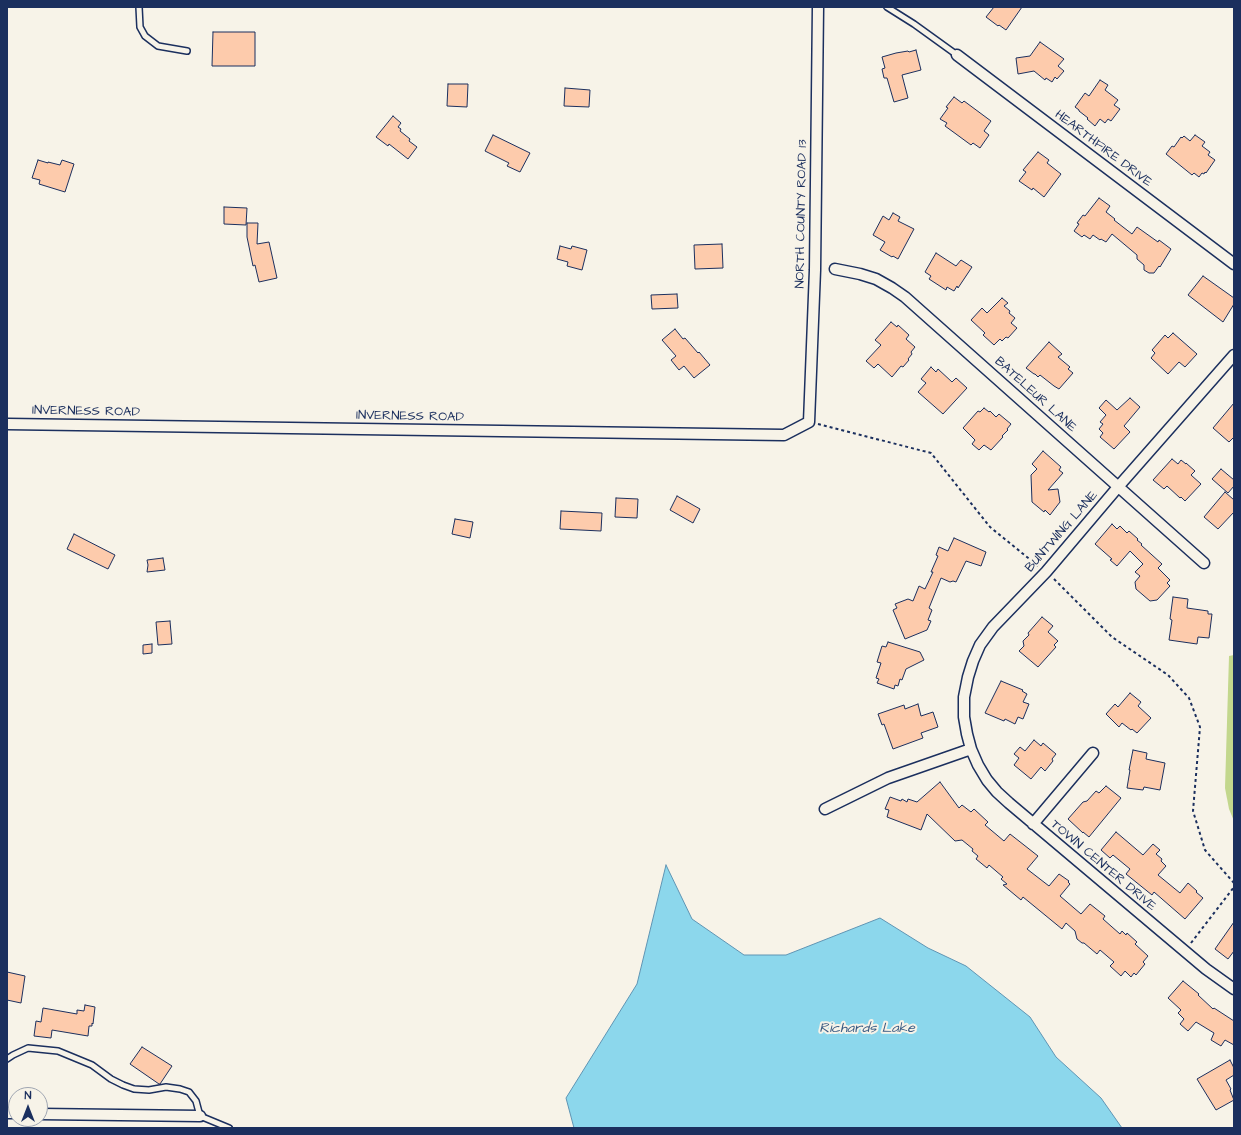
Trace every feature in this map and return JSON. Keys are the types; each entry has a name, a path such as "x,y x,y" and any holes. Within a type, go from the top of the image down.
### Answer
{"street":[{"name":"NORTH COUNTY ROAD 13","path":"808,422 816,270 818,7"},
{"name":"HEARTHFIRE DRIVE","path":"957,55 1234,264"},
{"name":"BATELEUR LANE","path":"835,270 860,274 876,279 892,288 905,298 1204,563"},
{"name":"BUNTWING LANE","path":"971,749 964,717 964,697 973,661 980,645 993,627 1046,572 1118,486 1234,355"},
{"name":"INVERNESS ROAD","path":"7,424 784,435 808,422"},
{"path":"825,809 888,778 971,749"},
{"name":"TOWN CENTER DRIVE","path":"971,749 987,780 997,792 1185,952 1234,989"},
{"path":"1033,824 1093,753"},
{"path":"48,1114 200,1116"}],"lane":[{"path":"139,7 140,27 145,36 158,46 187,51"},
{"path":"887,7 914,24 957,55"},
{"path":"7,1059 12,1055 28,1048 58,1051 92,1065 123,1086 134,1089 149,1090 166,1087 189,1092 196,1101 200,1116 230,1128"}],"path":[{"path":"808,422 931,453 990,528 1046,572 1112,637 1168,675 1189,698 1200,727 1193,811 1205,850 1234,883"},
{"path":"1185,952 1234,887"}],"green space":[{"path":"1234,655 1234,821 1229,809 1225,788 1229,656"}],"water":[{"name":"Richards Lake","path":"666,865 692,919 744,955 786,955 880,918 928,948 966,966 1030,1017 1056,1057 1101,1098 1122,1128 574,1128 566,1098 637,984"}],"building":[{"path":"994,7 1022,7 1006,30 986,17"},
{"path":"213,32 255,32 255,66 212,66"},
{"path":"1040,42 1064,59 1058,66 1064,71 1057,79 1055,77 1052,82 1046,78 1045,80 1034,71 1018,74 1016,58 1030,56"},
{"path":"916,50 921,70 902,75 908,98 894,102 887,78 884,78 882,69 885,68 882,57"},
{"path":"1100,80 1108,85 1105,90 1118,100 1114,105 1120,109 1111,121 1108,119 1105,123 1100,119 1095,126 1075,107 1085,93 1089,96"},
{"path":"448,84 468,84 467,107 447,106"},
{"path":"565,88 590,90 589,107 564,106"},
{"path":"954,97 962,103 964,101 991,121 984,131 989,135 980,148 973,143 971,145 945,126 947,123 940,119 948,108 946,107"},
{"path":"393,116 401,123 398,127 401,129 400,131 417,147 408,159 389,144 388,146 376,137"},
{"path":"493,135 530,153 520,172 507,166 509,163 485,151"},
{"path":"1195,135 1205,142 1202,146 1210,152 1208,155 1215,160 1206,173 1202,173 1199,177 1194,173 1192,175 1166,154 1172,146 1174,147 1181,137 1182,138 1184,136 1190,141"},
{"path":"1038,152 1049,160 1047,163 1061,174 1044,197 1033,188 1032,190 1019,181 1026,172 1023,170"},
{"path":"38,160 60,165 62,160 74,164 65,192 39,184 40,180 32,178"},
{"path":"1099,198 1110,206 1106,212 1132,234 1137,227 1171,249 1160,267 1159,266 1154,273 1149,273 1144,270 1144,265 1137,259 1137,255 1112,234 1106,242 1093,235 1090,239 1084,235 1082,237 1074,231 1079,224 1077,223 1083,215 1085,216"},
{"path":"224,207 247,208 246,225 224,224"},
{"path":"893,213 900,217 898,221 914,229 898,259 880,250 885,242 873,235 883,216 889,220"},
{"path":"247,223 258,223 257,244 269,242 277,278 259,282 255,265 253,266 247,237"},
{"path":"722,244 723,268 695,269 694,245"},
{"path":"560,246 571,249 572,246 587,250 582,270 567,266 568,262 557,259"},
{"path":"936,253 956,266 961,260 972,267 958,288 957,286 954,291 947,287 946,290 929,279 931,276 925,272"},
{"path":"1203,276 1234,298 1234,304 1223,322 1188,295"},
{"path":"677,294 678,308 652,309 651,295"},
{"path":"1002,298 1008,303 1004,306 1015,318 1011,323 1017,328 1008,338 1006,337 1002,341 1000,339 994,345 983,335 985,333 971,320 982,308 987,313"},
{"path":"891,322 897,327 898,325 909,335 906,339 915,347 911,352 912,354 908,359 909,360 903,367 901,366 892,377 878,364 874,368 866,361 881,345 875,340"},
{"path":"675,329 683,339 685,338 710,365 694,378 684,366 679,370 671,360 676,356 662,340"},
{"path":"1173,333 1197,354 1185,367 1179,362 1168,374 1151,358 1155,353 1152,350 1165,335 1168,338"},
{"path":"1049,342 1062,354 1058,357 1070,367 1068,369 1073,373 1059,389 1040,375 1038,377 1026,368"},
{"path":"931,367 936,372 938,369 952,382 956,378 967,388 943,414 918,392 926,383 921,379"},
{"path":"1130,398 1140,407 1124,426 1130,432 1114,449 1100,437 1103,433 1099,429 1103,424 1100,422 1106,415 1099,408 1106,400 1117,410"},
{"path":"1234,403 1234,437 1229,442 1213,428"},
{"path":"984,408 996,417 999,414 1011,424 1002,436 1003,437 991,450 984,445 979,450 972,444 975,440 963,428 978,411 980,412"},
{"path":"1043,451 1061,467 1059,470 1063,473 1048,490 1058,489 1060,502 1050,515 1032,502 1031,475 1037,469 1032,464"},
{"path":"1172,459 1178,464 1181,460 1186,463 1195,471 1191,475 1201,484 1185,501 1167,486 1164,489 1153,480"},
{"path":"1221,469 1234,480 1234,486 1228,493 1212,479"},
{"path":"1225,492 1234,500 1234,512 1218,529 1204,517"},
{"path":"677,496 700,509 693,523 670,510"},
{"path":"616,498 638,499 637,518 615,517"},
{"path":"561,511 602,513 601,531 560,529"},
{"path":"455,519 473,522 470,538 452,534"},
{"path":"1112,524 1117,529 1120,526 1127,533 1129,531 1138,539 1137,540 1142,544 1141,545 1162,564 1158,568 1170,580 1167,583 1170,586 1157,600 1150,601 1136,589 1135,582 1140,576 1135,572 1143,564 1130,551 1117,566 1110,560 1112,559 1095,544"},
{"path":"74,534 115,555 108,569 67,549"},
{"path":"954,538 986,552 981,566 966,561 956,582 950,582 941,578 929,608 932,610 928,620 931,621 927,630 905,639 893,610 897,608 895,604 908,599 913,601 919,586 925,589 933,572 931,572 938,556 936,555 939,547 948,551"},
{"path":"163,558 165,570 147,572 147,560"},
{"path":"1173,597 1188,599 1187,608 1208,611 1208,614 1212,614 1209,638 1198,637 1197,644 1169,640"},
{"path":"1042,617 1053,626 1048,632 1058,641 1054,645 1056,647 1038,667 1019,651 1024,646 1023,641 1029,635 1028,633"},
{"path":"170,621 172,644 158,645 156,622"},
{"path":"888,642 920,652 924,660 906,669 902,680 900,679 898,686 895,685 894,689 877,683 879,679 876,678 881,663 877,662 882,646 886,647"},
{"path":"152,644 152,653 143,654 143,645"},
{"path":"1001,681 1023,690 1022,691 1027,694 1023,702 1029,704 1023,719 1018,717 1015,724 1005,719 1004,721 985,713"},
{"path":"1130,693 1141,702 1138,706 1151,718 1137,733 1122,723 1119,727 1106,714 1115,704 1118,707"},
{"path":"918,704 921,716 933,712 938,727 921,733 923,738 893,749 884,724 882,725 878,714 904,705 905,709"},
{"path":"1034,740 1041,746 1043,743 1056,754 1052,759 1053,761 1045,771 1041,767 1031,779 1014,765 1019,758 1014,754 1020,747 1025,751"},
{"path":"1133,750 1147,753 1146,759 1165,763 1160,790 1144,787 1143,790 1127,788"},
{"path":"940,782 959,808 962,805 971,812 974,809 988,822 985,825 1004,841 1010,834 1038,856 1027,869 1049,886 1059,874 1069,881 1068,882 1070,884 1060,896 1081,914 1090,904 1105,916 1103,919 1120,934 1122,931 1126,935 1127,933 1137,942 1135,944 1148,956 1143,962 1145,964 1136,975 1134,973 1131,977 1125,971 1121,976 1110,966 1114,962 1100,950 1097,954 1077,939 1075,931 1066,923 1062,929 1023,897 1021,900 1003,885 1007,884 1001,879 1003,877 989,865 987,868 976,859 978,856 972,851 973,849 962,840 955,841 927,814 921,830 887,817 889,810 885,809 890,797 901,801 902,799 907,802 908,799 917,802"},
{"path":"1106,786 1121,798 1089,837 1068,819 1083,802 1087,801 1096,791 1099,793"},
{"path":"1116,832 1143,855 1153,844 1160,850 1156,854 1162,859 1161,861 1166,866 1158,875 1180,893 1188,883 1203,898 1185,919 1154,892 1152,895 1126,874 1130,869 1113,855 1110,858 1101,850"},
{"path":"1234,922 1234,951 1228,959 1215,949"},
{"path":"7,972 25,976 21,1003 7,1000"},
{"path":"1183,981 1199,994 1198,995 1213,1009 1214,1008 1234,1021 1234,1045 1225,1040 1221,1046 1211,1040 1214,1033 1196,1022 1188,1031 1180,1024 1184,1019 1178,1013 1181,1010 1168,998"},
{"path":"85,1005 95,1007 93,1024 92,1023 92,1026 89,1026 88,1036 52,1030 51,1038 34,1036 36,1021 41,1022 43,1008 77,1014 77,1010 84,1011"},
{"path":"142,1047 172,1066 160,1084 130,1064"},
{"path":"1230,1060 1234,1068 1234,1075 1226,1080 1231,1089 1230,1090 1234,1100 1216,1110 1197,1079"}]}
